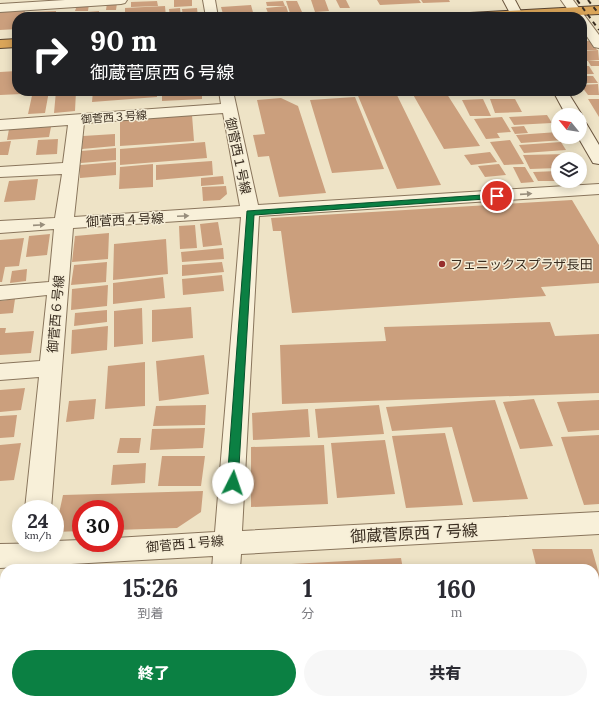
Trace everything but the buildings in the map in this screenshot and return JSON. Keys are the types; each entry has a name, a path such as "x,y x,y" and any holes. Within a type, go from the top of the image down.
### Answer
{"highway":[{"path":"587,16 599,10"},
{"path":"587,20 599,21"},
{"path":"0,44 12,43"},
{"path":"0,57 12,56"}],"street":[{"path":"0,8 65,2 121,0"},
{"path":"208,0 211,12"},
{"path":"509,0 516,12"},
{"path":"567,0 575,12"},
{"path":"587,28 599,44"},
{"path":"563,96 570,108"},
{"name":"御菅西３号線","path":"0,125 77,119 227,100"},
{"name":"御菅西１号線","path":"64,549 227,556 250,212 227,100"},
{"name":"御菅西６号線","path":"39,500 64,223 77,119"},
{"path":"587,138 599,159"},
{"path":"0,172 70,168"},
{"name":"御菅西４号線","path":"0,227 599,190"},
{"path":"0,293 58,288"},
{"path":"0,372 51,368"},
{"name":"御蔵菅原西７号線","path":"227,556 599,523"},
{"name":"御菅西１号線","path":"0,556 17,552"}],"railway":[{"path":"577,0 586,12"},
{"path":"588,0 599,14"},
{"path":"587,14 599,30"}],"place":[{"name":"フェニックスプラザ長田","path":"442,264"}],"route":[{"path":"233,483 250,212 497,196"}]}
